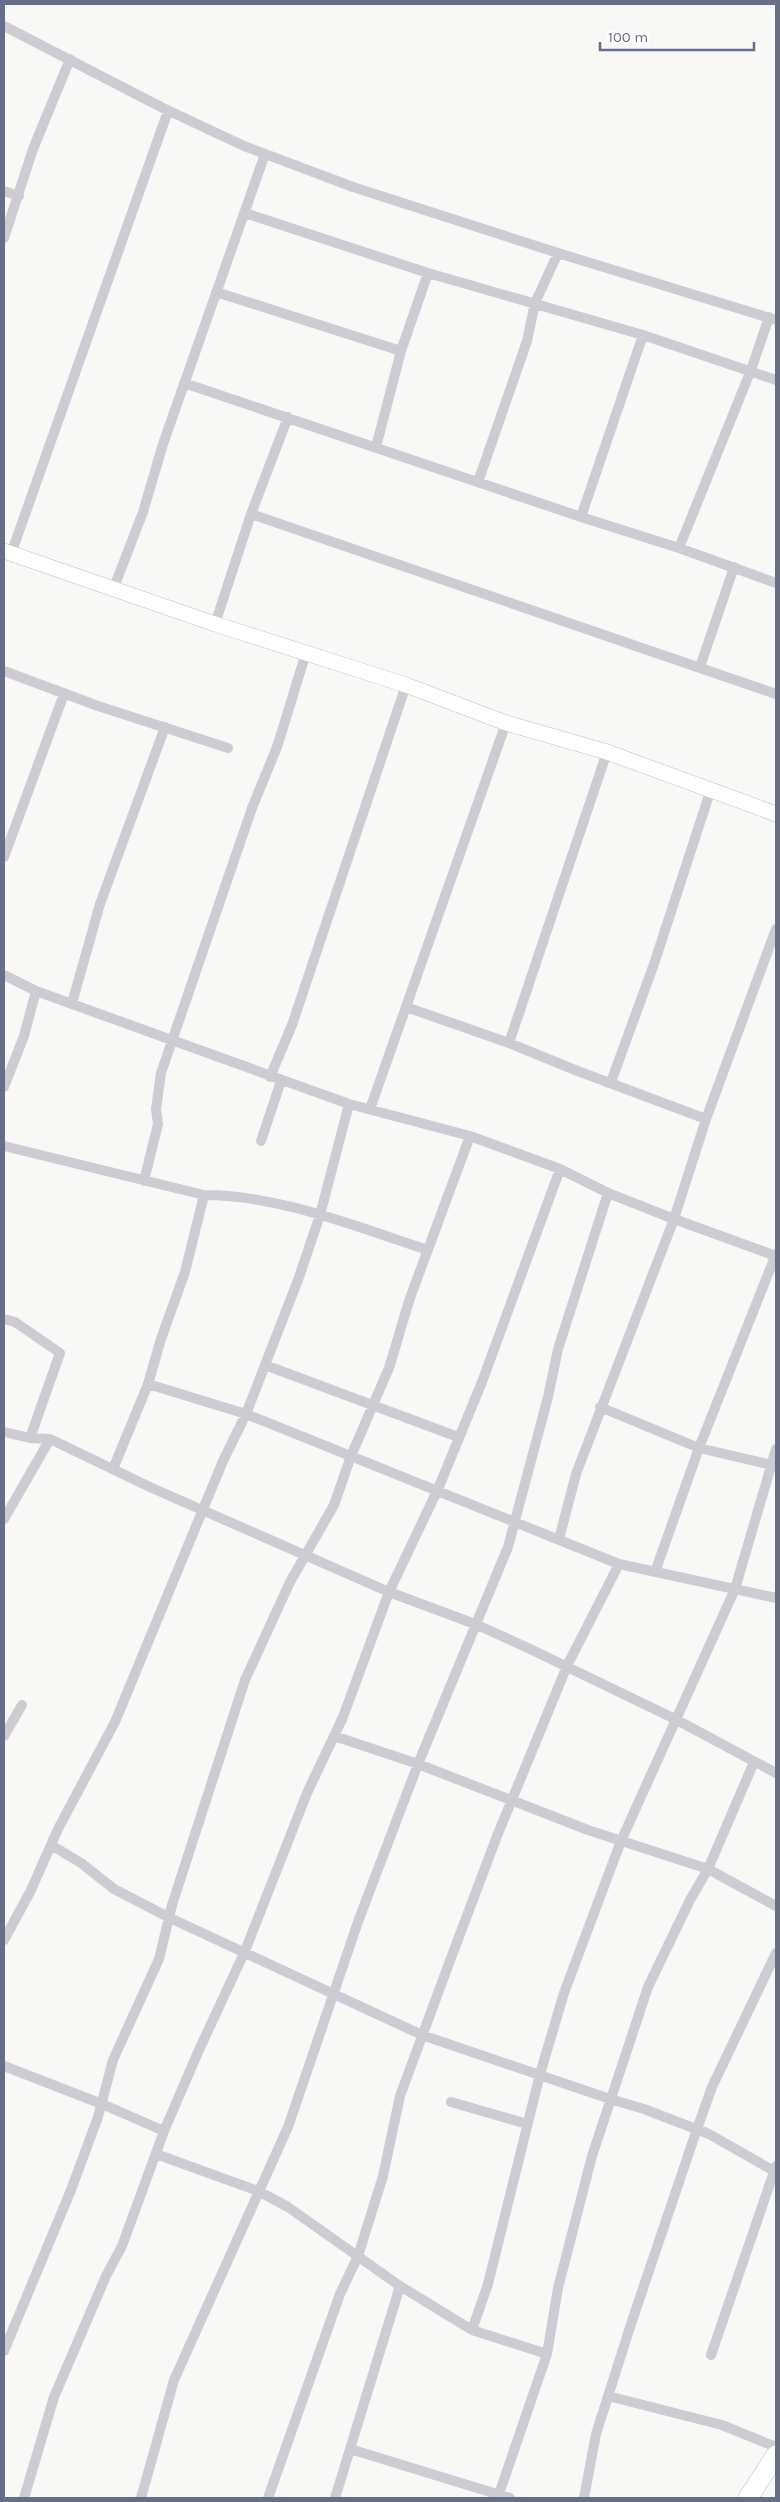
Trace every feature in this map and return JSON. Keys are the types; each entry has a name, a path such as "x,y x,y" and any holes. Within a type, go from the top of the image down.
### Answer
{"highway":[{"path":"748,2498 776,2455"}],"street":[{"path":"4,26 168,111 265,154 353,187 558,253 773,318 680,548"},
{"path":"4,238 33,149 70,59"},
{"path":"168,111 7,552 113,590 406,685 506,723 607,752 776,814"},
{"path":"113,590 143,512 163,444 265,154"},
{"path":"4,191 19,196"},
{"path":"245,213 428,273 643,335 776,380"},
{"path":"478,482 526,341 535,303 558,253"},
{"path":"376,447 401,351 428,273"},
{"path":"216,292 401,351"},
{"path":"581,517 643,335"},
{"path":"184,383 581,517 680,548 776,583"},
{"path":"215,624 251,514 288,417"},
{"path":"251,514 776,694"},
{"path":"700,667 734,568"},
{"path":"144,1181 158,1124 156,1109 161,1073 252,808 277,747 306,653"},
{"path":"4,671 64,694 228,748"},
{"path":"270,1077 292,1025 406,685"},
{"path":"4,857 64,694"},
{"path":"370,1109 506,723"},
{"path":"72,1003 100,904 165,728"},
{"path":"509,1043 607,752"},
{"path":"611,1082 654,964 711,789"},
{"path":"559,1539 576,1474 600,1407 674,1219 706,1119 776,929"},
{"path":"4,975 36,991 281,1081 349,1104 470,1136 560,1169 608,1193 674,1219 776,1255 699,1448 655,1572"},
{"path":"4,1086 24,1036 36,991"},
{"path":"406,1007 509,1043 706,1119"},
{"path":"262,1141 281,1081"},
{"path":"4,1940 8,1924 115,1722 223,1461 246,1414 298,1280 320,1215 349,1104"},
{"path":"4,2351 71,2190 102,2104 113,2060 159,1959 170,1918 245,1680 290,1582 334,1505 351,1456 389,1368 410,1298 470,1136"},
{"path":"4,1146 204,1195 235,1195 320,1215 428,1250"},
{"path":"24,2498 54,2397 106,2276 122,2246 164,2131 198,2050 245,1951 307,1793 334,1736 369,1651 390,1592 438,1489 482,1382 560,1169"},
{"path":"141,2498 174,2380 288,2128 333,1992 418,1764 508,1547 558,1349 608,1193"},
{"path":"113,1470 148,1384 161,1339 186,1272 204,1195"},
{"path":"4,1319 15,1322 60,1353 30,1438"},
{"path":"265,1365 327,1389 374,1404 458,1437"},
{"path":"148,1384 246,1414 438,1489 515,1523 619,1564 776,1598"},
{"path":"600,1407 699,1448 774,1465"},
{"path":"4,1432 50,1440 113,1470 390,1592 475,1624 567,1666 675,1719 776,1772"},
{"path":"4,1519 50,1440"},
{"path":"472,2330 488,2284 503,2230 540,2074 564,1993 621,1841 735,1589 774,1465 776,1449"},
{"path":"268,2498 340,2294 358,2256 384,2176 400,2096 422,2035 511,1802 567,1666 619,1564"},
{"path":"4,1736 22,1706"},
{"path":"334,1736 418,1764 511,1802 621,1841 708,1869 776,1906"},
{"path":"499,2494 547,2354 558,2288 592,2156 648,1987 690,1900 708,1869 754,1762"},
{"path":"51,1846 81,1863 114,1889 170,1918 245,1951 422,2035 644,2109 697,2129 775,2168 711,2355"},
{"path":"584,2498 596,2434 697,2129 712,2087 776,1953"},
{"path":"5,2070 102,2104 164,2131"},
{"path":"451,2102 528,2124"},
{"path":"156,2154 258,2191 288,2207 400,2286 472,2330 547,2354"},
{"path":"335,2498 400,2286"},
{"path":"608,2396 722,2425 776,2447"},
{"path":"350,2449 510,2498"}]}
